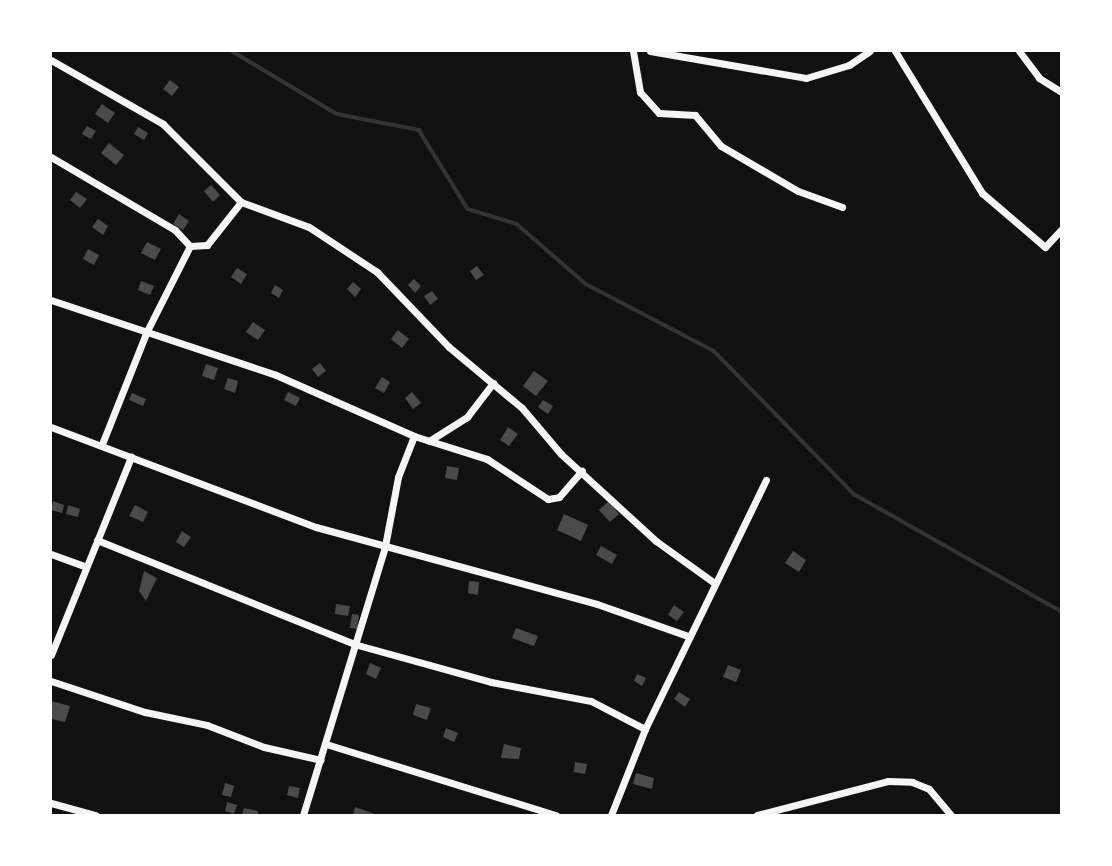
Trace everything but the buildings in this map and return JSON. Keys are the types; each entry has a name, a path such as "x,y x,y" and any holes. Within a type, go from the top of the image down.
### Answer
{"street":[{"path":"633,51 640,92 648,105 659,113 695,115 721,146 798,191 842,207"},
{"path":"650,51 795,78 849,65 870,51"},
{"path":"895,51 982,192 1045,247 1061,230"},
{"path":"1018,51 1039,78 1061,92"},
{"path":"51,60 163,124 241,202 309,228 354,254 377,272 449,347 493,383 656,541 713,582"},
{"path":"51,157 175,230 190,246"},
{"path":"190,246 207,245 241,202"},
{"path":"102,444 148,331 190,246"},
{"path":"51,300 276,375 429,442 486,459 554,500 582,471"},
{"path":"429,442 467,417 493,383"},
{"path":"51,428 102,444 316,527 597,604 688,636"},
{"path":"303,815 385,546 398,477 414,436"},
{"path":"51,655 131,457"},
{"path":"611,815 645,729 688,636 766,480"},
{"path":"97,540 354,644 491,682 591,701 645,729"},
{"path":"51,554 86,567"},
{"path":"51,681 145,712 207,725 264,747 321,760"},
{"path":"326,744 556,815"},
{"path":"757,815 888,781 912,782 929,789 951,815"},
{"path":"51,803 95,815"}],"waterway":[{"path":"232,51 337,114 419,130 468,209 517,224 586,284 714,351 854,494 1061,611"}]}
